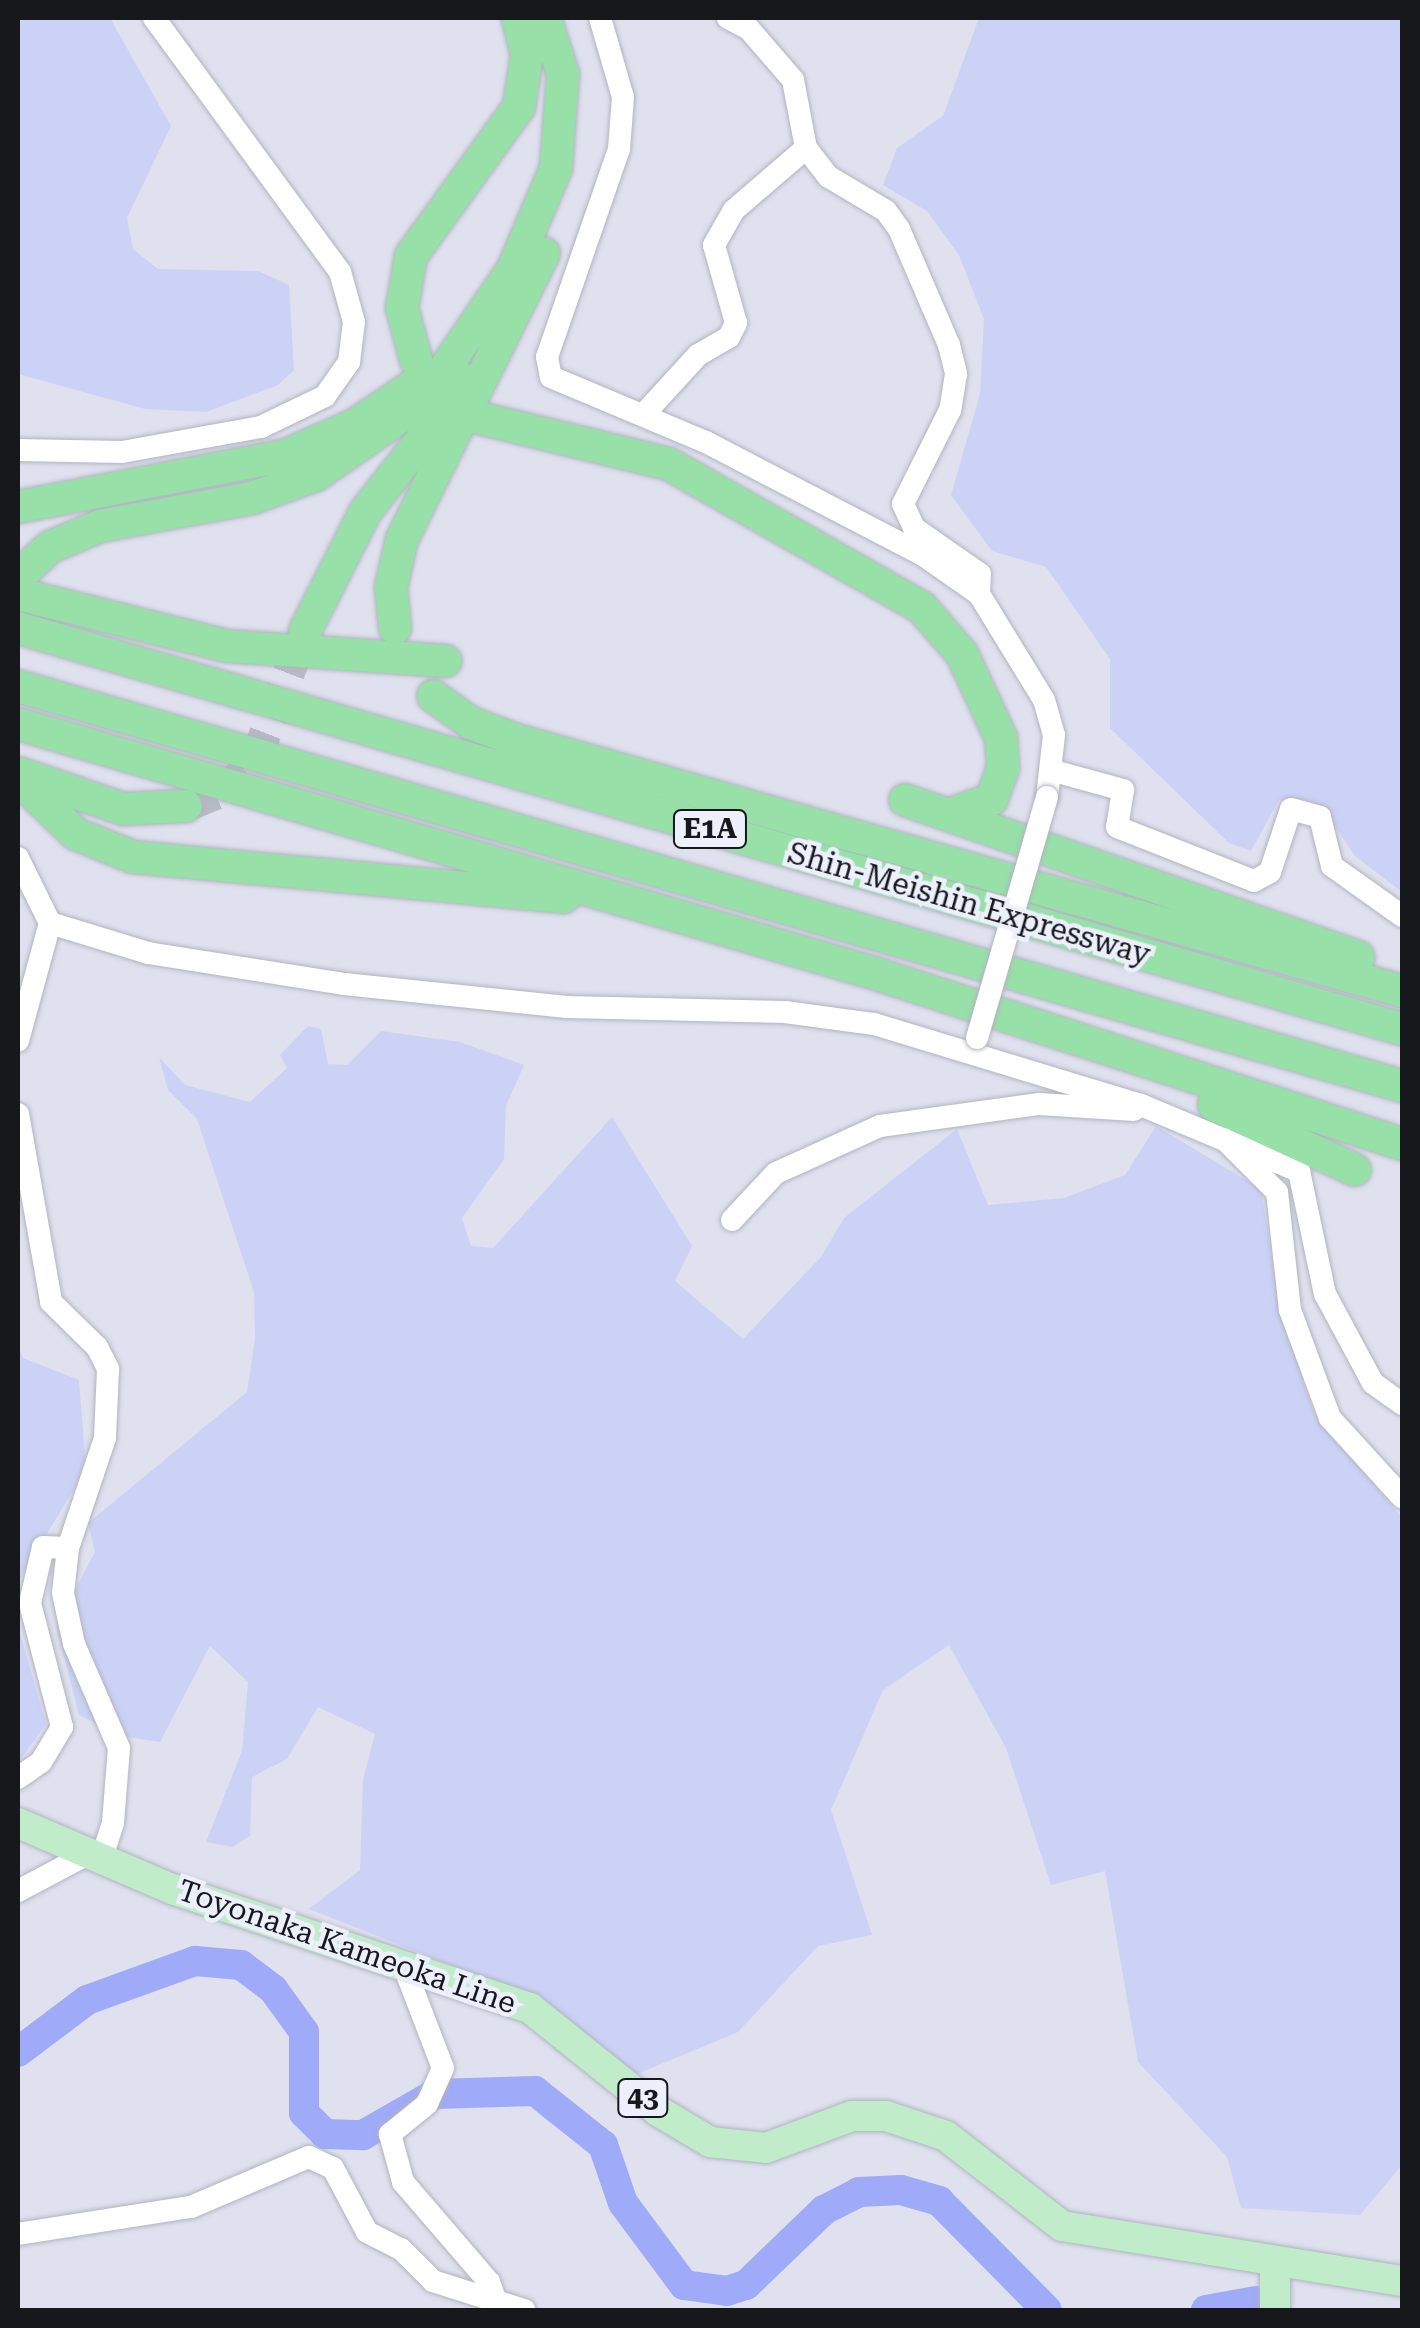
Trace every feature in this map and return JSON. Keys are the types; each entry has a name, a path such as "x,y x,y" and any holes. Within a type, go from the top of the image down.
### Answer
{"highway":[{"path":"416,360 402,308 411,256 519,108 527,56 518,18"},
{"path":"395,628 391,587 402,539 504,308 544,203 563,135 563,74 545,18"},
{"path":"305,631 364,512 504,308 567,199 583,138 585,78 568,18"},
{"path":"18,506 200,478 318,443 420,381 504,308"},
{"path":"25,569 100,526 252,498 346,460 422,402 504,308"},
{"path":"478,418 669,464 922,608 962,654 1000,738 1004,768 992,799 949,815"},
{"path":"18,594 226,646 445,661"},
{"name":"Shin-Meishin Expressway","path":"18,628 1402,1029"},
{"name":"Shin-Meishin Expressway","path":"18,686 1402,1086"},
{"path":"433,696 516,740 1402,991"},
{"path":"18,724 687,918 1402,1144"},
{"path":"18,776 52,817 104,848 150,860 541,894 687,918"},
{"path":"18,776 123,809 186,806"},
{"path":"904,800 1402,972"},
{"path":"1049,1031 1355,1170"}],"main road":[{"name":"Toyonaka Kameoka Line","path":"18,1823 94,1856 530,2008 658,2112 710,2142 766,2148 852,2116 916,2122 1062,2226 1275,2266 1402,2281"},
{"path":"1275,2266 1275,2310"}],"street":[{"path":"18,450 122,452 261,427 325,396 349,362 354,322 340,272 154,18"},
{"path":"600,18 623,97 620,149 547,356 550,377 566,388 644,414 923,555 979,594 1044,700 1054,771 974,1046"},
{"path":"728,18 749,29 793,80 806,148 829,176 886,212 899,229 949,345 956,374 950,410 903,504 914,528 980,574 979,594"},
{"path":"644,414 698,355 729,337 736,323 714,245 734,210 806,148"},
{"path":"1054,771 1123,790 1117,828 1254,881 1270,872 1291,809 1320,817 1332,866 1402,916"},
{"path":"18,858 50,922 18,1041"},
{"path":"50,922 148,953 289,977 567,1007 784,1012 874,1024 974,1046 1141,1105 1300,1171 1325,1294 1373,1383 1402,1404"},
{"path":"732,1220 776,1173 880,1126 1039,1104 1129,1114 1141,1105"},
{"path":"18,1114 51,1302 97,1347 108,1369 105,1438 68,1548 63,1594 74,1644 119,1748 113,1823 94,1856 18,1892"},
{"path":"1224,1140 1276,1192 1290,1310 1330,1418 1402,1498"},
{"path":"18,1778 41,1762 62,1727 30,1603 43,1547 68,1548"},
{"path":"403,1964 443,2068 427,2104 390,2134 403,2182 490,2282 496,2301"},
{"path":"18,2234 190,2207 309,2157 333,2168 367,2232 400,2249 434,2281 524,2310"}],"shaded area":[{"path":"110,18 171,126 127,218 133,249 158,269 258,271 289,285 294,370 278,385 206,412 145,409 18,374 18,19"},
{"path":"979,18 1402,18 1402,892 1355,856 1321,805 1279,800 1251,851 1229,843 1110,728 1110,659 1046,567 992,551 951,495 980,394 984,319 959,255 927,211 883,185 897,148 943,116"},
{"path":"308,1026 321,1029 328,1064 347,1065 381,1031 460,1042 524,1065 506,1106 504,1159 462,1218 471,1246 493,1248 612,1117 692,1246 675,1281 743,1339 821,1257 844,1218 957,1129 988,1205 1064,1198 1125,1175 1156,1126 1261,1189 1281,1314 1314,1413 1402,1518 1402,2165 1360,2215 1241,2208 1227,2157 1138,2062 1105,1871 1051,1885 1006,1748 949,1645 883,1690 831,1810 872,1935 818,1946 738,2032 637,2074 534,1998 309,1909 360,1870 363,1780 375,1734 318,1707 287,1759 252,1777 250,1836 232,1847 206,1842 242,1751 248,1682 210,1646 160,1742 121,1736 79,1715 56,1626 95,1552 88,1523 247,1392 255,1338 254,1292 197,1119 168,1090 159,1057 185,1085 250,1102 287,1068 280,1055"},
{"path":"18,1345 23,1358 79,1380 86,1469 18,1582"},
{"path":"18,1626 46,1724 18,1763"}],"waterway":[{"path":"18,2052 87,2000 195,1961 241,1965 273,1989 304,2032 304,2113 325,2134 363,2135 435,2094 535,2091 603,2145 623,2203 684,2285 727,2291 746,2285 824,2210 859,2192 901,2190 939,2201 1047,2310"},
{"path":"1206,2310 1256,2301"}],"tunnel":[{"path":"186,806 221,792 254,763 305,631"}]}
